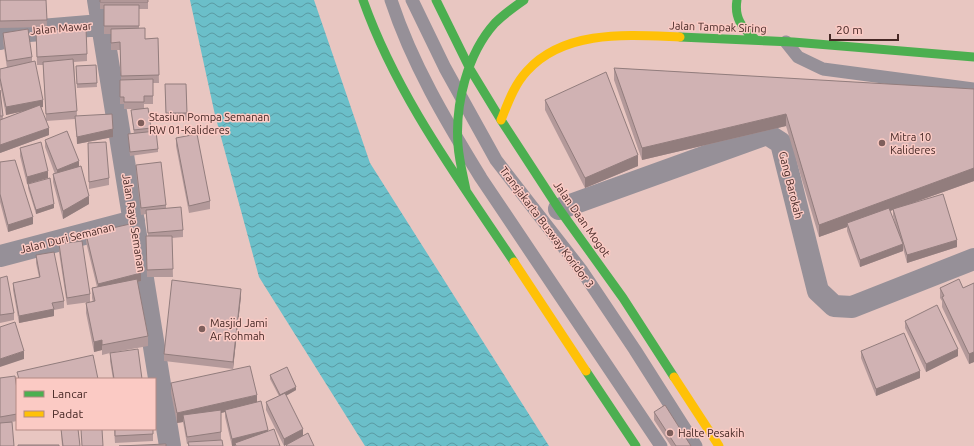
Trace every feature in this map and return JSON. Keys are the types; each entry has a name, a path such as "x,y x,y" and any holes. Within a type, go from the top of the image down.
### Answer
{"main road":[{"path":"363,0 374,30 394,75 417,115 636,446"},
{"name":"Jalan Daan Mogot","path":"436,0 470,69 500,120 559,209 623,298 719,446"},
{"path":"467,191 458,140 462,100 470,69 479,48 495,24 524,0"},
{"path":"737,0 735,8 737,20 744,30 755,39"},
{"name":"Jalan Tampak Siring","path":"500,120 515,86 533,64 554,51 578,41 608,36 755,39 974,57"}],"street":[{"name":"Jalan Raya Semanan","path":"98,0 170,446"},
{"name":"Jalan Mawar","path":"0,40 5,33 101,25"},
{"name":"Gang Barokah","path":"559,209 767,134 781,144 818,291 834,306 852,307 974,259"},
{"name":"Jalan Duri Semanan","path":"0,256 134,221"},
{"path":"164,446 170,446"}],"lane":[{"path":"391,0 422,76 481,178 661,446"},
{"name":"Transjakarta Busway Koridor 3","path":"412,0 462,100 496,160 582,271 635,350 696,446"},
{"path":"786,42 798,57 823,69 974,89"}],"water":[{"path":"190,0 314,0 370,163 549,446 365,446 259,277 215,115"}],"building":[{"path":"0,0 46,0 47,20 0,21"},
{"path":"100,0 148,0 148,2 100,2"},
{"path":"104,5 139,5 139,26 104,26"},
{"path":"86,28 87,54 37,57 36,31"},
{"path":"145,28 145,39 158,38 159,75 121,76 120,42 111,43 111,29"},
{"path":"28,29 32,57 7,61 3,33"},
{"path":"73,59 77,111 46,114 43,62"},
{"path":"35,61 43,100 6,107 0,78 0,69"},
{"path":"96,65 97,83 77,84 76,66"},
{"name":"Mitra 10 Kalideres","path":"614,68 974,89 974,168 819,225 786,114 642,148"},
{"path":"606,72 638,155 585,178 545,100"},
{"path":"153,79 153,96 144,96 144,102 124,102 124,97 120,97 120,80"},
{"path":"165,84 186,84 187,113 166,113"},
{"path":"0,90 3,116 0,116"},
{"path":"40,105 49,128 0,145 0,120"},
{"name":"Stasiun Pompa Semanan RW 01-Kalideres","path":"148,108 151,128 134,130 131,110"},
{"path":"112,114 113,129 77,137 75,116"},
{"path":"67,131 79,161 57,170 45,140"},
{"path":"156,131 158,149 130,152 128,134"},
{"path":"197,134 210,201 189,206 176,138"},
{"path":"41,142 48,171 27,177 20,148"},
{"path":"106,142 109,178 89,182 88,143"},
{"path":"15,160 33,217 8,225 0,194 0,162"},
{"path":"161,162 166,205 141,208 136,165"},
{"path":"81,166 89,196 63,211 53,174"},
{"path":"50,178 54,204 36,210 28,184"},
{"path":"943,194 957,240 907,255 893,209"},
{"path":"181,207 183,230 148,233 146,210"},
{"path":"889,208 903,244 860,260 847,223"},
{"path":"130,224 141,273 98,284 86,234"},
{"path":"146,236 172,236 173,269 147,270"},
{"path":"82,241 90,294 67,298 59,244"},
{"path":"54,252 64,301 52,303 54,309 19,316 13,283 40,277 36,255"},
{"path":"7,276 14,313 0,315 0,278"},
{"path":"137,279 148,336 102,345 102,340 94,342 86,303 95,301 92,288"},
{"path":"959,279 963,288 974,283 974,352 969,354 942,297 944,296 940,288"},
{"name":"Masjid Jami Ar Rohmah","path":"172,280 241,289 233,362 164,354"},
{"path":"937,305 958,349 926,364 905,321"},
{"path":"15,322 24,351 0,359 0,327"},
{"path":"904,333 920,371 876,389 861,351"},
{"path":"138,349 142,378 114,378 110,353"},
{"path":"93,355 98,378 19,378 17,372"},
{"path":"250,366 257,395 177,413 171,383"},
{"path":"287,367 296,387 280,395 270,375"},
{"path":"15,376 16,414 0,417 0,378"},
{"path":"285,393 303,429 284,439 266,402"},
{"path":"261,401 268,430 232,439 225,410"},
{"name":"Halte Pesakih","path":"665,405 691,446 676,446 654,412"},
{"path":"221,410 221,432 187,437 183,415"},
{"path":"12,422 14,446 0,446 0,423"},
{"path":"274,429 280,446 236,446 235,443"},
{"path":"61,430 78,430 80,446 63,446"},
{"path":"81,430 102,430 103,446 82,446"},
{"path":"115,430 153,430 153,434 115,436"},
{"path":"308,433 314,446 286,445"},
{"path":"222,440 223,446 189,446 188,442"},
{"path":"166,444 166,446 119,446"},
{"path":"59,445 59,446 18,446"}],"traffic: fast":[{"path":"363,0 393,70 430,136 514,262"},
{"path":"436,0 470,69 501,120 559,209 623,298 674,377"},
{"path":"466,190 458,145 459,113 465,80 470,64 485,35 498,20 524,0"},
{"path":"737,0 736,6 740,22 746,31 755,39"},
{"path":"680,37 793,42 974,57"},
{"path":"586,371 636,446"}],"traffic: slow":[{"path":"501,120 512,94 522,76 542,57 560,48 579,41 619,36 680,37"},
{"path":"514,262 586,371"},
{"path":"674,377 719,446"}],"place":[{"name":"Stasiun Pompa Semanan RW 01-Kalideres","path":"141,123"},
{"name":"Mitra 10 Kalideres","path":"882,143"},
{"name":"Masjid Jami Ar Rohmah","path":"202,329"},
{"name":"Halte Pesakih","path":"670,433"}]}
